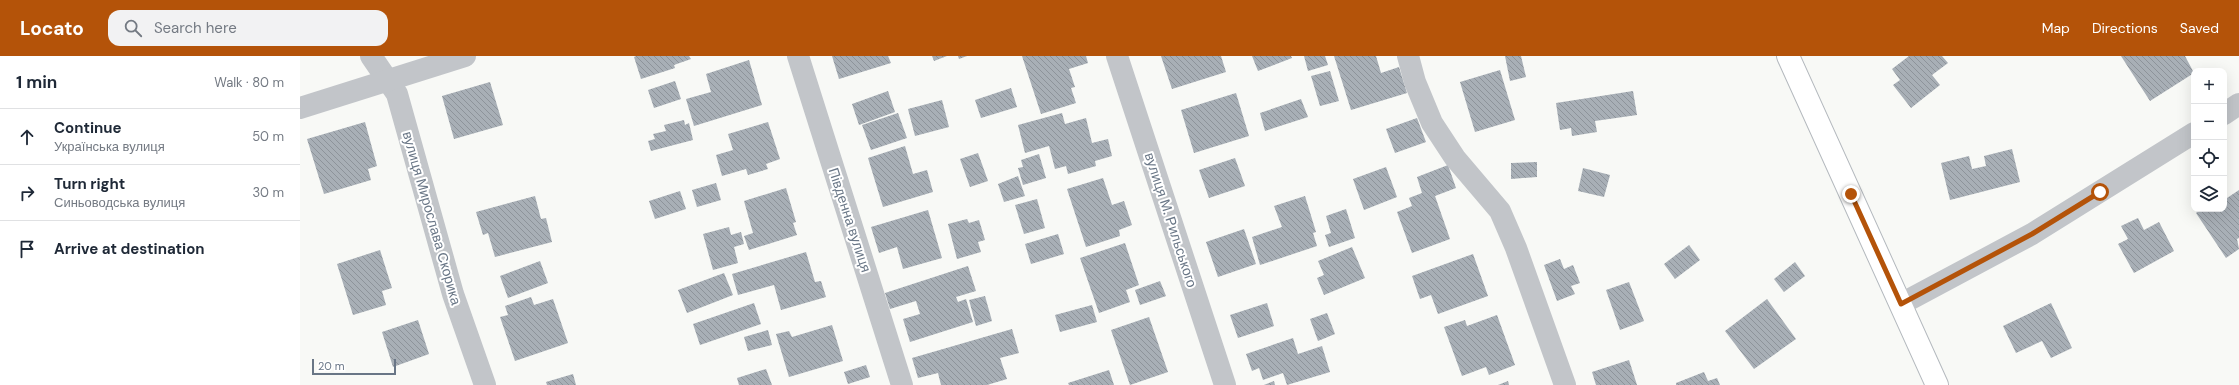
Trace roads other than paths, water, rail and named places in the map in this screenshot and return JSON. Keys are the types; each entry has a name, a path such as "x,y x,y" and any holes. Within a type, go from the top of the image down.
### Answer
{"street":[{"name":"вулиця Мирослава Скорика","path":"371,56 397,94 453,294 485,385"},
{"path":"300,108 465,56"},
{"name":"Південна вулиця","path":"798,56 902,385"},
{"name":"вулиця М. Рильського","path":"1117,56 1225,385"},
{"path":"1408,56 1415,82 1432,123 1455,158 1500,211 1516,248 1565,385"},
{"path":"1788,56 1937,385"},
{"path":"2227,112 2239,104"},
{"path":"1901,304 2032,234 2191,135"}]}
